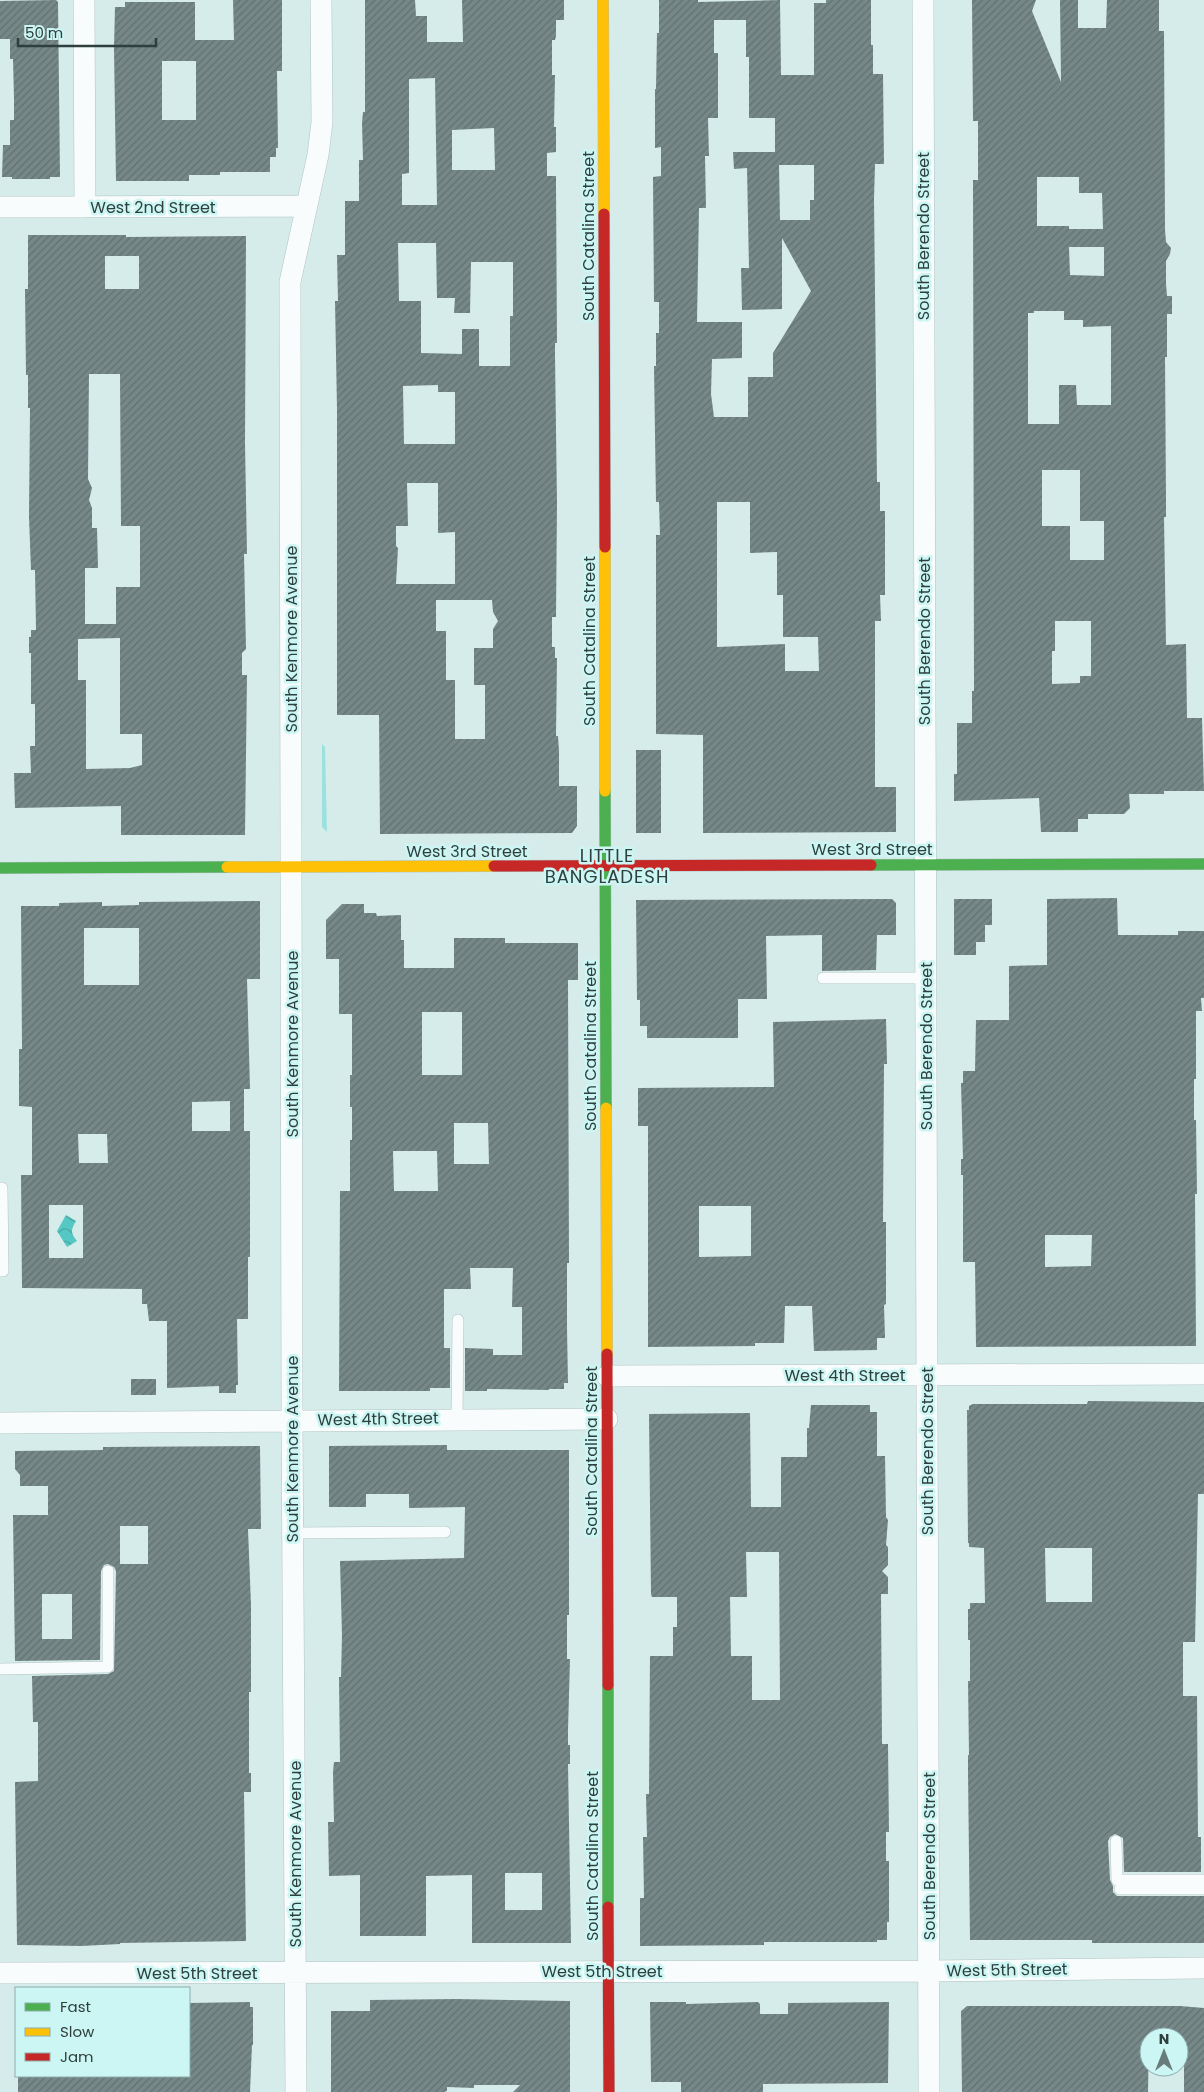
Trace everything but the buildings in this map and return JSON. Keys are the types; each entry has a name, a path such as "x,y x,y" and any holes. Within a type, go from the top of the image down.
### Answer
{"street":[{"path":"84,0 84,207"},
{"name":"South Kenmore Avenue","path":"296,2092 292,1420 290,282 318,155 322,122 321,0"},
{"name":"South Catalina Street","path":"603,0 609,2092"},
{"name":"South Berendo Street","path":"922,0 930,2092"},
{"name":"West 2nd Street","path":"0,207 306,206"},
{"name":"West 3rd Street","path":"0,868 1204,864"},
{"name":"West 4th Street","path":"607,1376 1204,1374"},
{"name":"West 4th Street","path":"0,1423 607,1419"},
{"name":"West 5th Street","path":"0,1973 930,1971 1204,1968"}],"lane":[{"path":"823,978 927,978"},
{"path":"0,1188 2,1188 1,1231 3,1271 0,1271"},
{"path":"456,1419 458,1320"},
{"path":"293,1533 445,1532"},
{"path":"0,1669 108,1668 108,1571"},
{"path":"1116,1841 1117,1880 1204,1880"},
{"path":"1120,1889 1204,1889"}],"shaded area":[{"path":"322,744 325,747 327,832 322,827"}],"water":[{"path":"66,1215 76,1221 72,1231 77,1241 67,1247 57,1231"}],"traffic: fast":[{"path":"605,791 606,1108"},
{"path":"871,865 1204,864"},
{"path":"0,868 227,867"},
{"path":"608,1685 608,1907"}],"traffic: slow":[{"path":"603,0 604,214"},
{"path":"605,547 605,791"},
{"path":"227,867 494,866"},
{"path":"606,1108 607,1354"}],"traffic: jam":[{"path":"604,214 605,547"},
{"path":"494,866 871,865"},
{"path":"607,1354 608,1685"},
{"path":"608,1907 609,2092"}],"district":[{"name":"LITTLE BANGLADESH","path":"607,865"}]}
